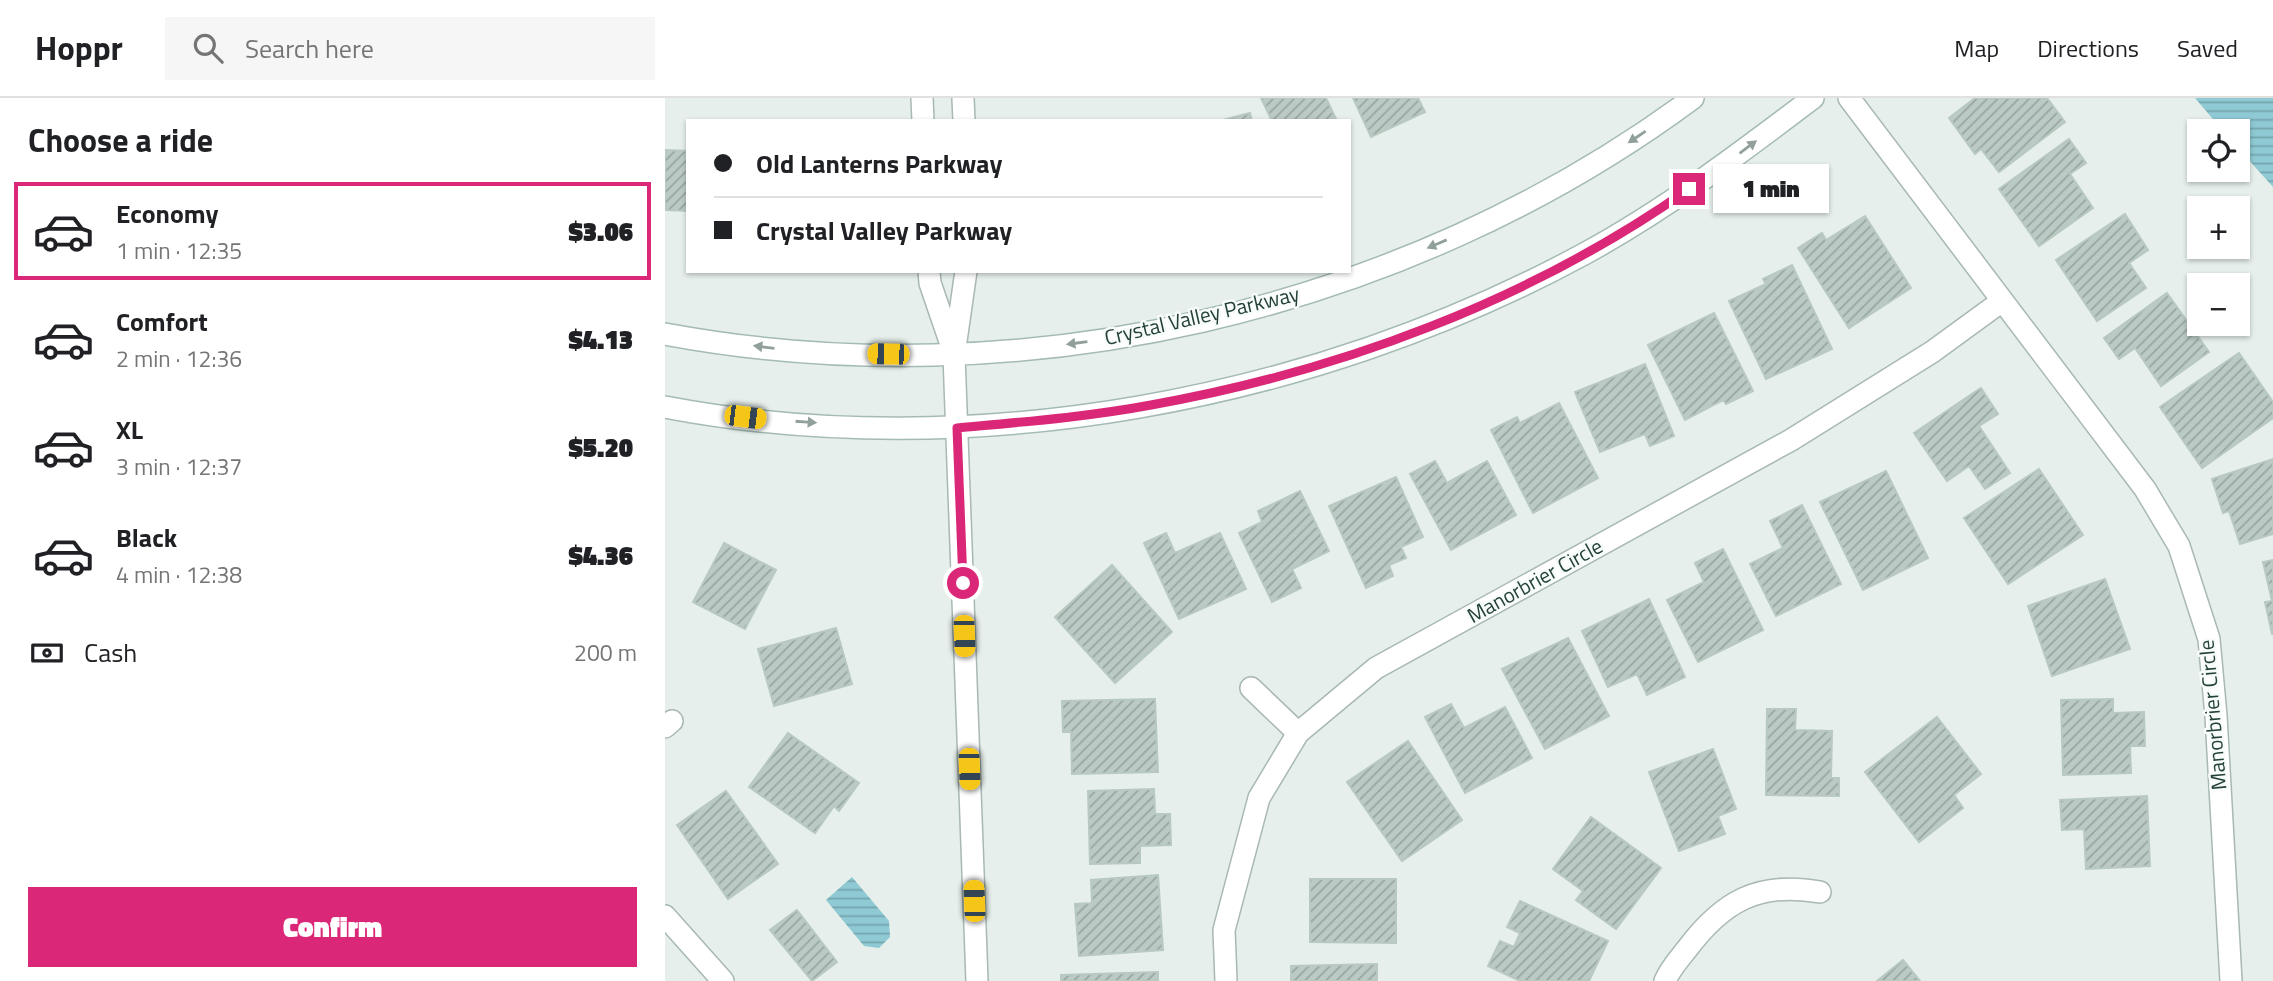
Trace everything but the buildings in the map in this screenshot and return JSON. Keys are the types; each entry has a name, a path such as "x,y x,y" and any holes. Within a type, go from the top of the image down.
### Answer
{"street":[{"path":"922,98 923,119"},
{"path":"963,98 964,119"},
{"name":"Crystal Valley Parkway","path":"665,334 774,348 954,355 1043,348 1139,334 1231,314 1323,288 1497,218 1628,144 1693,98"},
{"path":"665,407 768,420 957,428 1051,420 1152,405 1249,384 1346,356 1518,288 1586,253 1667,204 1813,98"},
{"name":"Manorbrier Circle","path":"1849,98 2145,489 2179,546 2209,639 2231,981"},
{"path":"929,273 930,283 954,355"},
{"path":"966,273 954,355 977,981"},
{"name":"Manorbrier Circle","path":"1226,981 1224,930 1259,798 1298,733 1376,668 1791,440 1932,352 2002,301"},
{"path":"1251,688 1298,733"},
{"path":"1665,981 1703,928 1733,903 1762,891 1794,887 1819,892"},
{"path":"665,916 723,981"}],"water":[{"path":"2195,98 2273,98 2273,187 2250,161 2250,119 2213,119"},
{"path":"852,877 889,921 890,937 879,948 864,946 826,900"}],"route":[{"path":"963,583 957,428 1051,420 1152,405 1249,384 1346,356 1518,288 1586,253 1689,189"}]}
